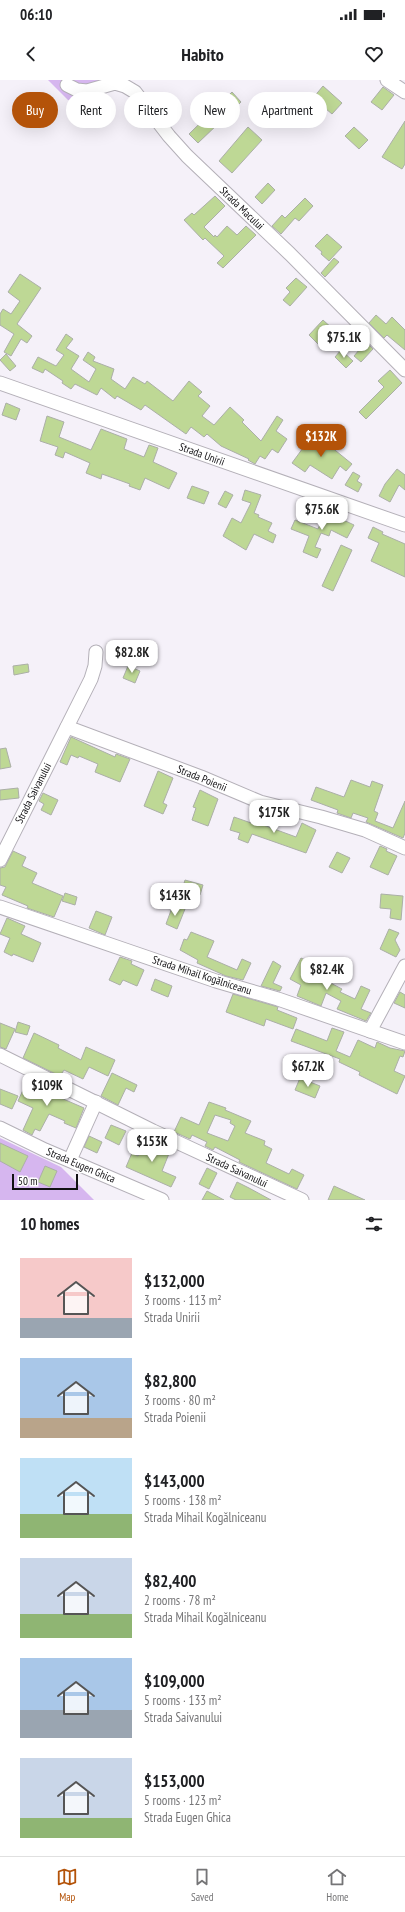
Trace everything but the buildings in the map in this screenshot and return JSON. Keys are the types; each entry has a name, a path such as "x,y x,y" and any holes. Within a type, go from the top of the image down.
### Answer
{"street":[{"path":"387,80 405,92"},
{"name":"Strada Macului","path":"67,85 77,90 87,91 115,83 125,86 135,92 165,132 187,156 290,254 405,370"},
{"path":"0,371 5,385"},
{"name":"Strada Unirii","path":"5,385 405,525"},
{"name":"Strada Saivanului","path":"0,860 91,679 95,666 96,652"},
{"name":"Strada Poienii","path":"67,727 201,777 260,802 321,817 365,830 405,848"},
{"name":"Strada Mihail Kogălniceanu","path":"0,907 216,981 278,999 405,1042"},
{"path":"370,1031 405,966"},
{"name":"Strada Saivanului","path":"0,1056 302,1200"},
{"path":"70,1160 96,1102"},
{"name":"Strada Eugen Ghica","path":"0,1128 162,1200"}],"shaded area":[{"path":"48,80 111,80 103,92 66,92 66,98"},
{"path":"0,1138 61,1167 94,1200 0,1200"}]}
